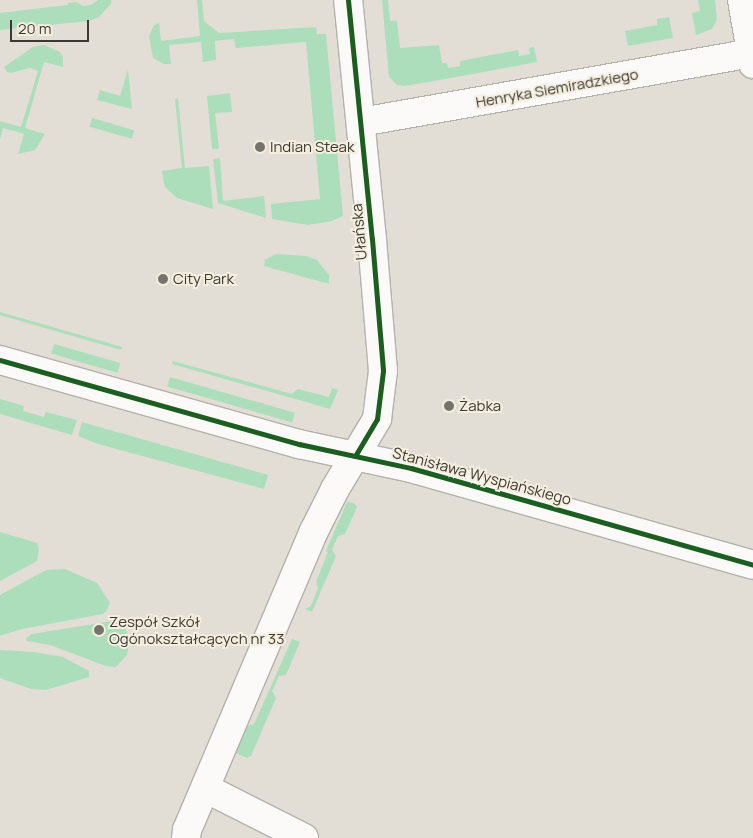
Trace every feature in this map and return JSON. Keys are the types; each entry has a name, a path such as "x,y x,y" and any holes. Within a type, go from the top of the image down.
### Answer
{"street":[{"name":"Ułańska","path":"186,838 187,830 314,531 377,419 383,370 348,0"},
{"path":"742,0 752,57"},
{"name":"Henryka Siemiradzkiego","path":"361,122 752,57"},
{"name":"Stanisława Wyspiańskiego","path":"0,360 272,437 411,468 753,565"},
{"path":"205,788 304,838"}],"green space":[{"path":"98,0 111,0 111,4 99,17 89,21 0,30 0,13 68,5 68,3 76,2 83,6 91,5"},
{"path":"197,0 202,0 204,21 219,33 316,27 317,34 326,34 343,216 332,221 308,225 272,219 271,204 320,199 306,42 236,48 234,39 215,41 216,60 203,62 201,42 169,45 171,64 164,64 153,58 149,36 154,25 159,23 161,41 200,36"},
{"path":"382,0 388,0 390,21 397,21 400,48 439,45 442,63 447,63 448,68 460,66 460,61 518,50 519,56 530,54 529,48 534,47 537,62 405,86 397,85 389,77"},
{"path":"698,0 715,0 717,19 712,29 696,35 692,13 700,11"},
{"path":"669,17 673,38 628,46 625,31 657,25 657,19"},
{"path":"44,45 60,52 63,57 63,67 44,62 25,128 45,134 35,150 18,154 24,134 3,128 0,139 0,121 21,127 38,71 30,68 11,73 7,72 4,67 33,47"},
{"path":"128,70 132,109 97,100 100,90 120,96"},
{"path":"230,93 232,112 215,113 219,149 212,149 207,96"},
{"path":"178,98 185,168 209,166 213,209 177,198 165,187 162,171 182,168 175,99"},
{"path":"92,118 134,130 132,139 90,127"},
{"path":"220,158 223,201 264,196 266,218 218,203 213,159"},
{"path":"276,254 306,256 317,260 329,275 329,284 264,266 265,260"},
{"path":"0,312 122,347 121,350 0,315"},
{"path":"54,344 120,363 118,373 51,354"},
{"path":"173,361 292,394 298,389 329,397 332,388 338,390 330,409 172,364"},
{"path":"170,377 295,413 292,422 167,387"},
{"path":"0,399 24,406 23,411 44,417 46,412 77,420 72,435 0,414"},
{"path":"82,422 268,475 264,489 98,444 78,436"},
{"path":"347,502 354,503 357,507 345,534 338,536 332,550 336,556 312,612 305,609 311,606 318,588 316,582 328,552 326,551"},
{"path":"0,532 37,543 39,550 37,561 0,581"},
{"path":"65,569 97,583 110,603 107,610 103,614 22,629 0,636 0,595 46,570"},
{"path":"112,621 124,626 130,640 127,655 116,667 106,666 50,645 27,641 26,638 32,634"},
{"path":"292,639 300,642 286,675 279,676 272,691 276,698 251,756 247,758 233,752 244,727 254,724"},
{"path":"0,650 34,652 63,657 89,671 89,677 46,690 31,689 0,678"}],"cycle path":[{"path":"348,0 383,371 377,419 355,456"},
{"path":"0,360 299,444 411,468 753,565"}],"place":[{"name":"Indian Steak","path":"260,147"},
{"name":"City Park","path":"163,279"},
{"name":"Żabka","path":"449,406"},
{"name":"Zespół Szkół Ogónokształcących nr 33","path":"99,630"}]}
